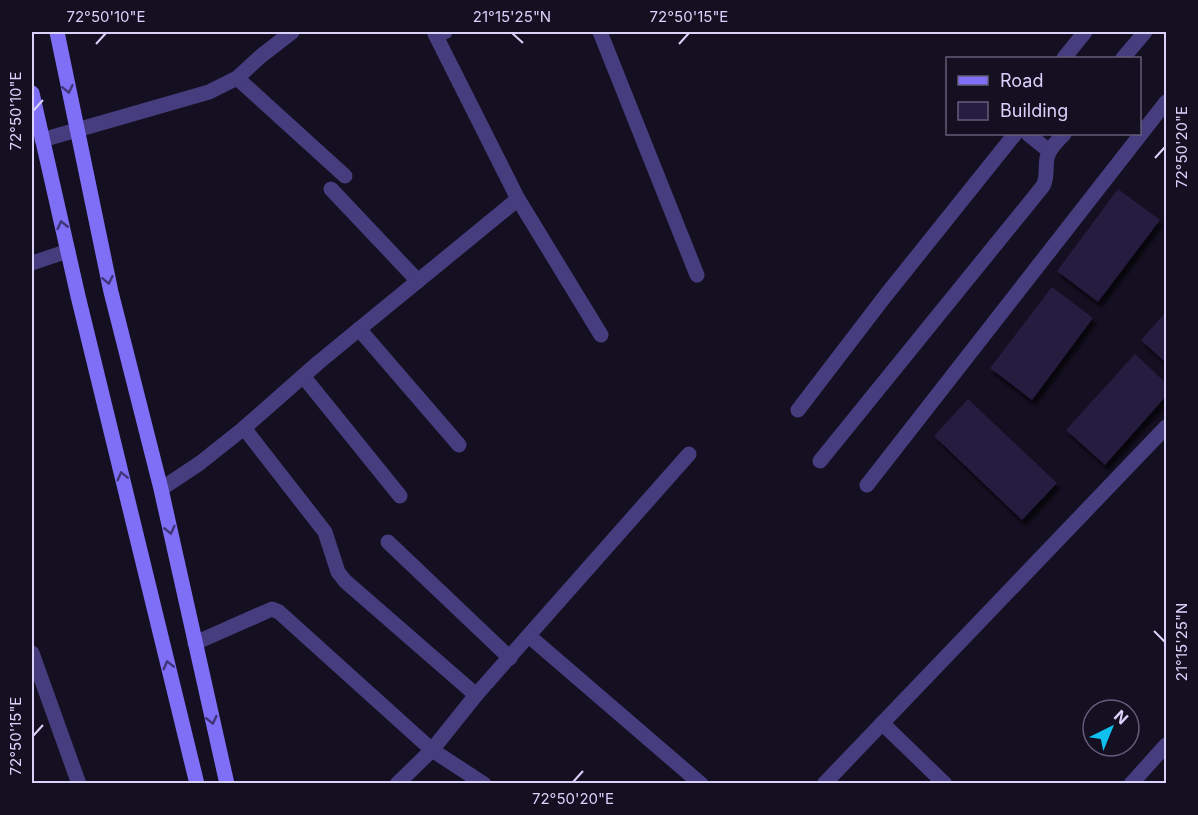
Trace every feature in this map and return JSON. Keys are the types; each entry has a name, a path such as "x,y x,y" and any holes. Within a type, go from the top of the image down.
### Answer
{"main road":[{"path":"57,32 111,292 161,489 226,783"},
{"path":"32,93 78,296 196,783"}],"street":[{"path":"42,140 209,92 237,78 292,32"},
{"path":"446,32 435,34 518,199 601,335"},
{"path":"600,32 697,275"},
{"path":"1065,57 1085,32"},
{"path":"1124,57 1145,32"},
{"path":"237,78 345,176"},
{"path":"867,485 1167,102"},
{"path":"798,410 886,295 1014,135"},
{"path":"1029,135 1049,151"},
{"path":"820,461 1043,186 1047,180 1049,151 1063,135"},
{"path":"331,189 418,281"},
{"path":"161,489 201,464 359,329 518,199"},
{"path":"32,263 69,251"},
{"path":"359,329 459,445"},
{"path":"303,376 400,496"},
{"path":"824,783 1167,427"},
{"path":"244,428 325,532 339,572 345,581 476,695"},
{"path":"396,783 432,750 476,695 689,454"},
{"path":"388,542 510,658"},
{"path":"195,643 272,609 279,612 432,750 484,783"},
{"path":"529,636 701,783"},
{"path":"32,653 79,783"},
{"path":"882,723 945,783"},
{"path":"1131,783 1167,745"}],"building":[{"path":"1118,189 1160,220 1098,302 1057,271"},
{"path":"1052,287 1093,318 1032,400 990,368"},
{"path":"1166,312 1166,363 1141,340"},
{"path":"1135,354 1166,383 1166,396 1105,465 1066,430"},
{"path":"968,399 1057,483 1022,520 934,436"}]}
